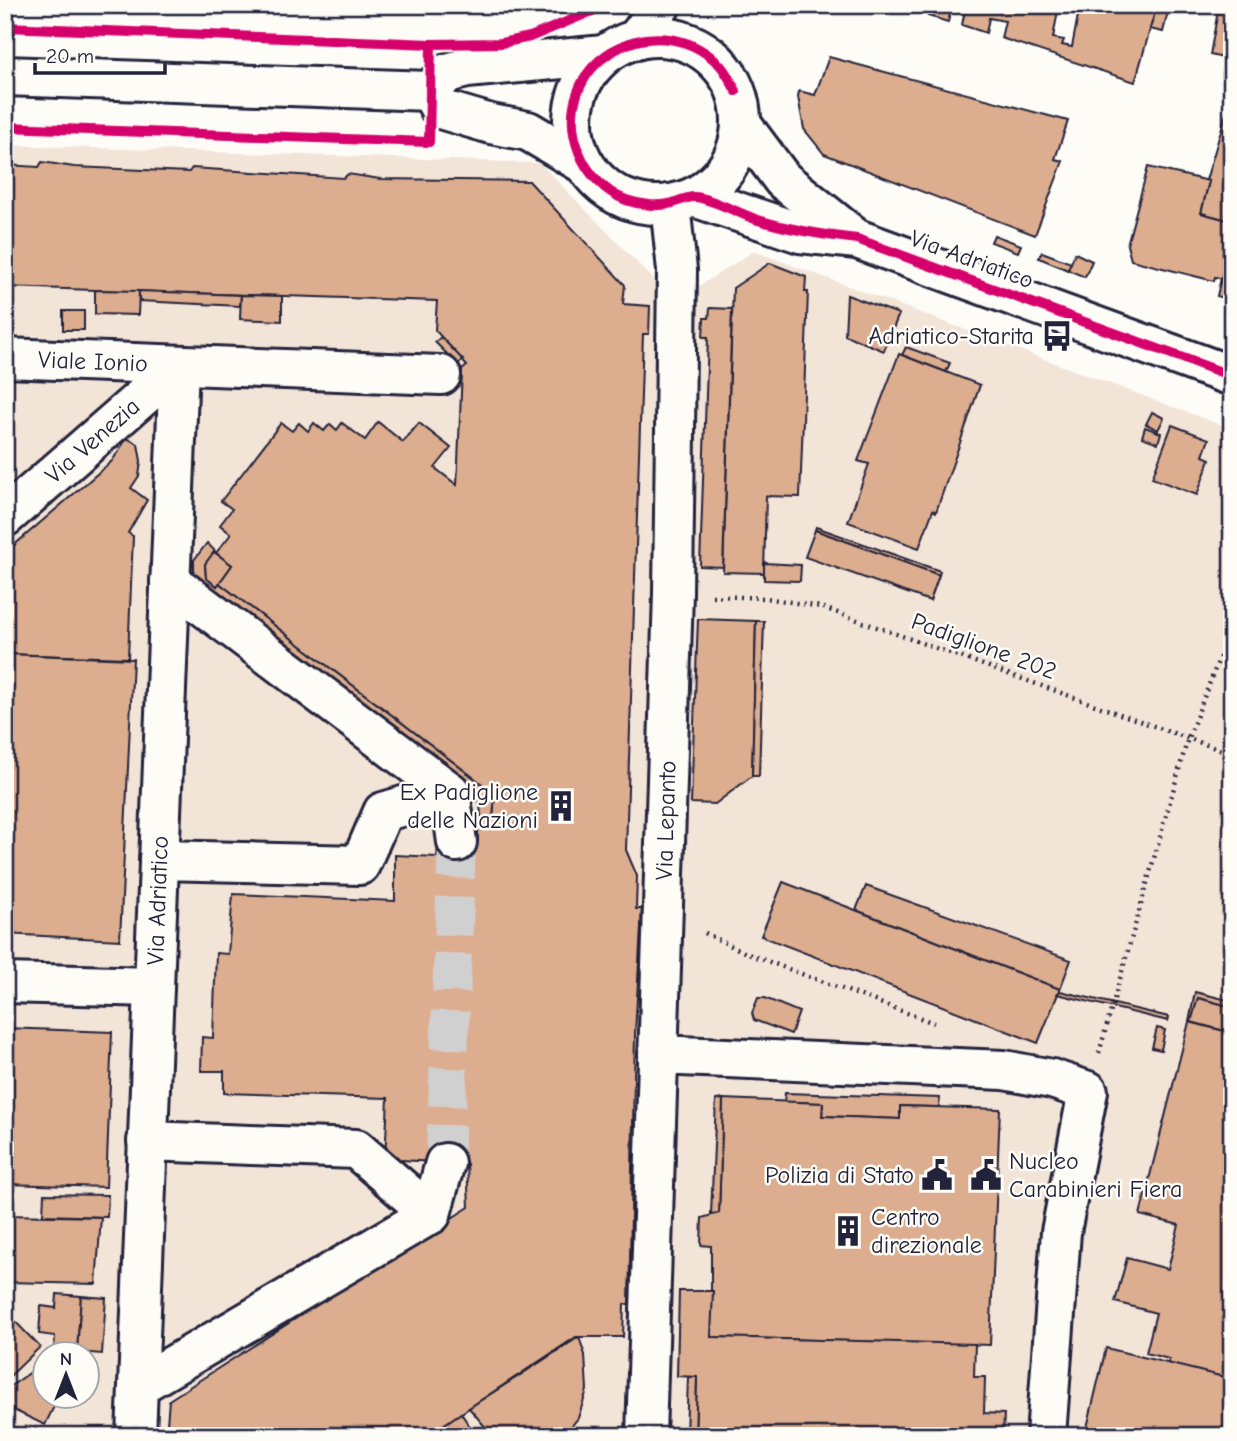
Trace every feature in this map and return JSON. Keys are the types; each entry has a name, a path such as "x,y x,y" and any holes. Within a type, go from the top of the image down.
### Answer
{"main road":[{"path":"584,164 573,136 574,106 584,78 620,47 661,5"},
{"path":"5,76 430,90 447,73 467,68 620,47 666,37 695,46 720,65 736,90 742,125 735,154 719,180 682,200 653,205 626,200 602,185 584,164 528,131 491,124 440,109 430,90"},
{"name":"Via Adriatico","path":"742,125 783,180 857,239"},
{"name":"Via Adriatico","path":"682,200 800,233 857,239 1232,376"},
{"name":"Via Lepanto","path":"646,1436 673,593 677,270 682,200"},
{"name":"Viale Ionio","path":"5,358 441,375"},
{"name":"Via Adriatico","path":"136,1436 179,365"},
{"name":"Via Venezia","path":"5,517 179,365"},
{"path":"170,581 450,792 457,842"},
{"path":"159,860 360,865 383,812 450,792"},
{"path":"5,984 154,987"},
{"path":"658,1055 1004,1070 1052,1079 1088,1091 1061,1232 1046,1436"},
{"path":"147,1141 356,1149 430,1214"},
{"path":"138,1386 430,1214 445,1163"}],"path":[{"path":"1088,1091 1188,738 1232,626"},
{"path":"663,913 748,954 944,1026"}],"shaded area":[{"path":"5,145 540,163 658,284 701,285 754,251 1232,429 1232,1436 5,1436"}],"building":[{"path":"931,5 951,10 948,22 928,16"},
{"path":"966,5 1059,5 1053,38 1064,40 1062,45 1072,47 1080,5 1148,5 1148,9 1155,12 1135,82 1001,38 1005,21 989,18 986,33 962,25"},
{"path":"1157,5 1169,8 1163,32 1150,29"},
{"path":"1219,5 1232,5 1232,60 1210,55"},
{"path":"829,57 1068,121 1055,159 1063,161 1035,235 824,154 804,129 798,97 799,91 815,95"},
{"path":"1226,114 1232,116 1231,221 1201,213 1209,181 1206,180"},
{"name":"Ex Padiglione delle Nazioni","path":"42,162 74,167 189,172 192,168 344,178 348,174 380,179 529,181 625,285 623,304 650,306 649,334 643,334 626,850 637,876 636,909 642,909 635,1034 629,1304 624,1304 623,1337 576,1337 427,1436 166,1436 169,1400 469,1207 467,1164 385,1159 388,1098 224,1093 224,1071 201,1071 202,1037 213,1038 216,953 228,954 233,894 395,901 395,855 437,857 438,842 478,842 478,817 493,818 495,794 219,583 232,565 216,553 231,534 220,525 232,509 221,501 281,423 292,431 299,423 308,431 314,423 324,431 330,424 337,430 342,423 365,440 378,422 403,442 419,423 451,448 435,468 457,485 462,370 467,366 435,330 437,301 5,287 5,165 39,167"},
{"path":"1148,167 1209,181 1201,213 1231,221 1232,218 1232,281 1215,277 1214,281 1131,260 1127,245"},
{"path":"994,235 1021,245 1018,252 991,242"},
{"path":"1042,252 1071,263 1068,270 1039,258"},
{"path":"1075,253 1092,261 1085,277 1068,270"},
{"path":"770,263 806,277 805,292 808,292 800,497 766,496 764,573 723,572 733,288"},
{"path":"1221,278 1232,281 1232,300 1217,296"},
{"path":"95,290 139,291 138,315 95,314"},
{"path":"139,291 241,295 240,306 139,301"},
{"path":"241,295 282,296 282,321 240,319"},
{"path":"847,295 899,314 884,351 845,335"},
{"path":"710,308 732,309 723,567 700,566 708,337 703,337 704,318 709,318"},
{"path":"63,311 84,311 84,330 63,330"},
{"path":"441,337 463,360 458,365 435,342"},
{"path":"906,347 950,363 946,372 902,355"},
{"path":"899,354 980,385 936,512 933,510 919,548 848,522 869,464 858,461"},
{"path":"1152,412 1164,418 1158,430 1146,424"},
{"path":"1172,425 1209,439 1203,456 1210,459 1197,495 1152,478"},
{"path":"1145,427 1161,433 1158,443 1142,437"},
{"path":"127,438 138,444 141,461 139,476 131,488 147,500 128,533 133,536 128,658 5,654 5,553 112,461"},
{"path":"816,527 940,571 939,575 815,530"},
{"path":"815,530 939,575 930,601 805,557"},
{"path":"207,543 215,551 205,564 206,578 217,586 219,583 495,794 493,818 481,817 480,803 210,594 194,578 194,560"},
{"path":"214,552 232,565 217,586 206,578 205,564"},
{"path":"764,563 801,565 800,581 764,580"},
{"path":"698,619 756,621 752,776 715,804 691,803"},
{"path":"756,621 764,621 759,776 752,776"},
{"path":"5,654 133,659 120,940 5,934"},
{"path":"783,882 1060,989 1038,1043 761,936"},
{"path":"866,886 1071,960 1060,989 856,910"},
{"path":"1060,991 1169,1017 1168,1021 1057,994"},
{"path":"1195,992 1232,1001 1232,1007 1198,998 1189,1022"},
{"path":"758,998 765,998 799,1012 791,1034 754,1020 752,1013"},
{"path":"1198,998 1232,1007 1232,1033 1191,1022"},
{"path":"1189,1022 1232,1033 1232,1379 1168,1364 1169,1359 1146,1353 1156,1313 1115,1302 1127,1258 1168,1269 1179,1225 1140,1215"},
{"path":"5,1028 112,1032 106,1187 5,1184"},
{"path":"1157,1028 1165,1030 1161,1050 1152,1048"},
{"path":"785,1093 940,1098 939,1107 900,1106 900,1119 822,1116 823,1103 784,1102"},
{"name":"Centro direzionale","path":"723,1099 823,1103 822,1116 900,1119 900,1106 1000,1109 990,1345 711,1337 711,1246 701,1245 702,1218 719,1213"},
{"path":"723,1099 719,1213 711,1214 716,1100"},
{"path":"44,1194 108,1195 107,1217 43,1215"},
{"path":"5,1215 101,1217 96,1284 5,1282"},
{"path":"679,1291 713,1291 711,1337 975,1344 974,1377 985,1377 984,1413 1004,1414 1003,1436 695,1436 697,1377 677,1376"},
{"path":"57,1294 81,1296 78,1340 55,1340 55,1336 39,1334 41,1306 56,1308"},
{"path":"81,1296 106,1298 102,1354 102,1340 78,1340"},
{"path":"5,1311 33,1340 32,1355 5,1381"},
{"path":"579,1337 585,1355 587,1390 578,1418 566,1433 493,1436 469,1408"},
{"path":"1106,1348 1232,1379 1232,1436 1085,1436"},
{"path":"31,1372 32,1410 52,1410 45,1425 5,1406 5,1390"},
{"path":"688,1377 697,1377 695,1436 686,1436"},
{"path":"461,1413 476,1436 427,1436"}],"tunnel":[{"path":"445,1163 457,842"}],"cycle path":[{"path":"5,27 431,44 501,43 530,37 607,5"},
{"path":"736,91 719,64 693,46 665,39 637,41 612,51 591,69 578,93 573,121 579,152 598,181 626,200 655,205 691,197 700,198 770,224 857,239 1232,376"},
{"path":"5,127 429,142 431,44"}],"place":[{"name":"Adriatico-Starita","path":"1057,336"},
{"name":"Ex Padiglione delle Nazioni","path":"561,806"},
{"name":"Polizia di Stato","path":"937,1175"},
{"name":"Nucleo Carabinieri Fiera","path":"986,1175"},
{"name":"Centro direzionale","path":"848,1231"}]}
